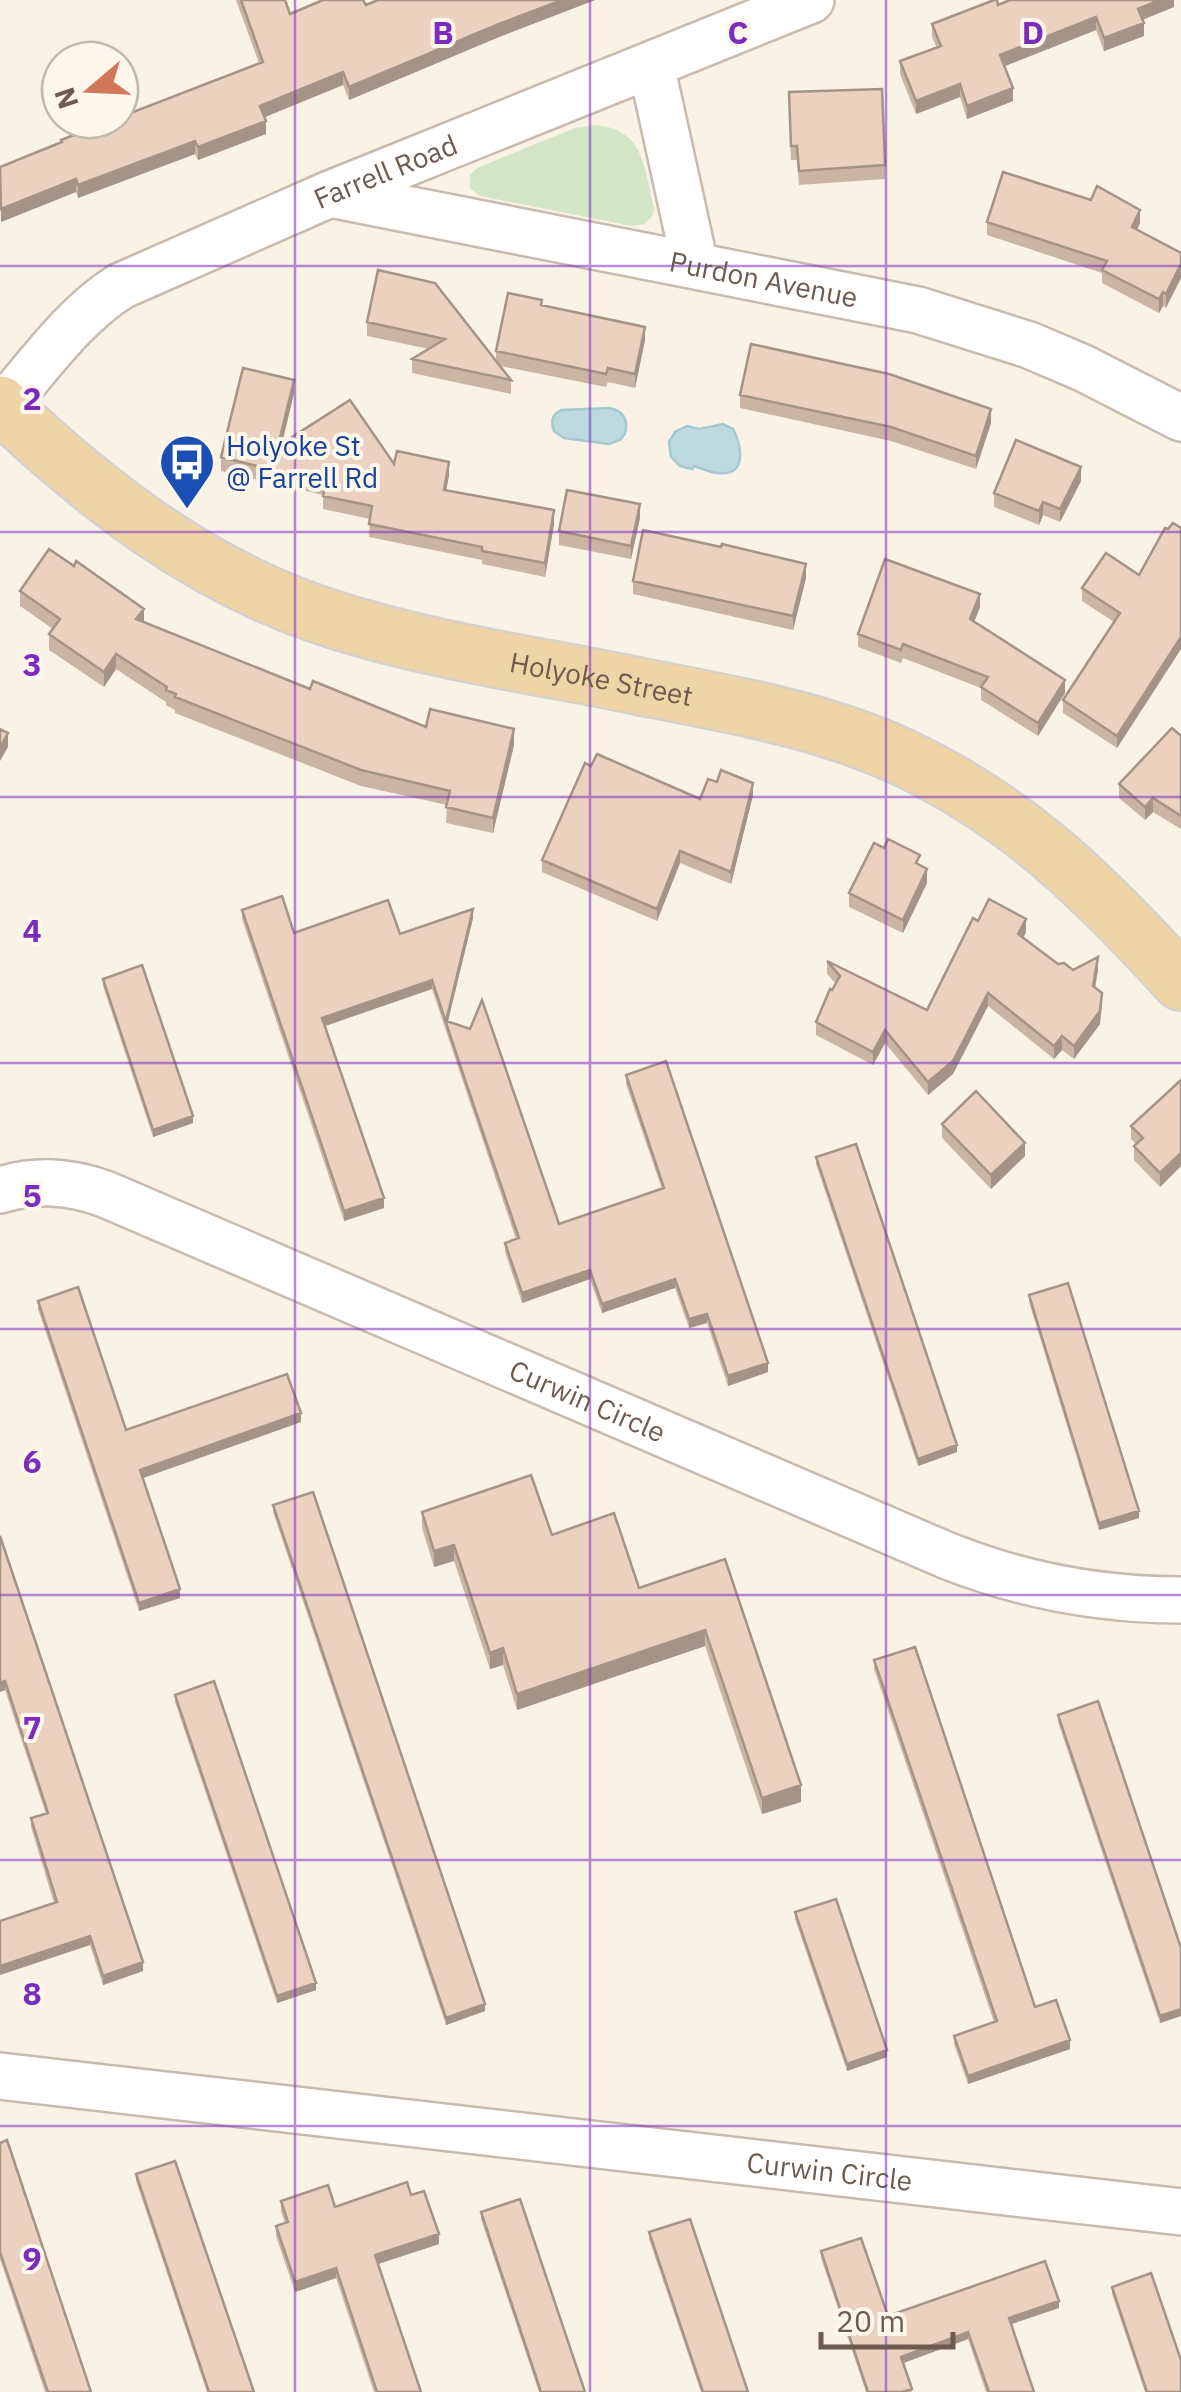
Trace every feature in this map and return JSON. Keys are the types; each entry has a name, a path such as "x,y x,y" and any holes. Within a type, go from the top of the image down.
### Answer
{"main road":[{"name":"Holyoke Street","path":"2,406 69,467 144,525 212,568 285,602 390,635 790,718 864,741 916,764 1032,835 1090,886 1181,982"}],"street":[{"name":"Farrell Road","path":"2,406 83,316 104,296 130,282 330,194 811,0"},
{"path":"651,64 695,264"},
{"name":"Purdon Avenue","path":"330,194 918,310 1029,345 1181,418"},
{"name":"Curwin Circle","path":"0,1190 45,1182 86,1187 105,1194 994,1574 1093,1596 1181,1600"},
{"name":"Curwin Circle","path":"0,2076 1181,2212"}],"green space":[{"path":"591,125 622,133 639,152 654,208 645,224 632,226 480,196 470,188 470,175 477,168"}],"water":[{"path":"609,408 621,413 625,420 625,434 620,440 609,444 564,438 554,431 553,419 561,410"},
{"path":"723,424 733,429 739,443 740,458 734,470 719,473 694,466 692,469 680,466 671,457 669,442 675,432 687,426 699,429"}],"building":[{"path":"241,0 285,0 290,14 323,0 363,0 366,5 378,0 562,0 349,87 343,72 260,106 266,121 198,147 195,141 78,185 76,179 1,209 0,167 61,140 140,140 140,109 263,62"},
{"path":"994,0 998,5 1010,0 1160,0 1138,9 1144,23 1104,38 1096,17 1000,55 1013,88 967,106 960,84 916,101 900,61 941,46 932,24"},
{"path":"882,89 885,165 799,171 797,146 791,146 789,92"},
{"path":"1003,172 1091,200 1097,186 1140,210 1132,227 1181,253 1181,264 1166,294 1163,292 1159,299 1102,270 1107,261 987,222"},
{"path":"378,270 435,283 511,380 412,359 445,339 367,322"},
{"path":"508,293 542,300 541,305 645,327 635,374 608,368 606,374 496,351"},
{"path":"751,344 889,374 991,409 976,456 891,427 740,395"},
{"path":"243,368 294,380 278,446 350,400 394,464 397,451 449,462 444,490 554,510 545,563 369,524 372,506 323,496 326,483 221,457"},
{"path":"1016,440 1081,467 1060,509 1043,502 1039,511 994,493"},
{"path":"567,490 640,504 631,546 559,531"},
{"path":"1173,523 1181,528 1181,637 1117,736 1063,700 1120,613 1082,588 1106,553 1139,575 1165,528"},
{"path":"643,530 806,564 793,616 633,581"},
{"path":"49,549 74,566 76,561 144,609 136,619 310,689 313,681 426,727 430,709 514,729 493,818 446,807 450,791 361,770 175,697 167,687 116,654 104,672 49,634 60,619 20,591"},
{"path":"885,559 980,594 970,619 1065,680 1038,723 981,687 988,677 903,644 901,650 858,634"},
{"path":"1172,728 1181,736 1181,816 1153,798 1145,807 1119,784"},
{"path":"0,729 8,733 0,748"},
{"path":"597,754 700,799 708,779 717,782 721,770 753,783 731,872 680,851 657,909 542,860 585,763 591,766"},
{"path":"888,839 920,855 916,863 927,869 903,920 849,893 874,843 884,848"},
{"path":"282,896 294,933 388,900 400,934 473,909 446,1021 470,1029 482,1000 559,1224 664,1188 626,1075 666,1061 768,1363 728,1376 707,1314 689,1319 675,1279 602,1304 590,1270 522,1293 505,1243 519,1238 432,980 322,1018 384,1198 344,1211 242,910"},
{"path":"989,899 1026,919 1018,934 1058,964 1064,963 1073,970 1098,957 1093,986 1102,993 1100,1011 1074,1046 1062,1036 1054,1046 988,993 953,1061 928,1082 885,1030 873,1052 816,1022 840,976 827,961 927,1010 973,918 978,921"},
{"path":"142,965 193,1116 153,1130 103,979"},
{"path":"1181,1080 1181,1153 1160,1173 1134,1146 1143,1138 1131,1126"},
{"path":"976,1091 1025,1143 991,1175 942,1124"},
{"path":"856,1144 957,1445 918,1459 816,1157"},
{"path":"1068,1283 1139,1511 1099,1523 1029,1295"},
{"path":"78,1287 126,1430 287,1374 301,1413 140,1470 180,1589 139,1603 38,1301"},
{"path":"531,1475 552,1535 614,1513 639,1588 725,1559 801,1785 762,1798 705,1630 517,1694 503,1648 490,1653 454,1545 434,1551 422,1512"},
{"path":"313,1492 485,2004 446,2018 273,1505"},
{"path":"0,1536 143,1962 103,1976 90,1936 0,1966 0,1921 57,1902 31,1818 48,1813 5,1681 0,1683"},
{"path":"915,1647 1035,2007 1056,2000 1070,2040 968,2076 954,2036 997,2021 874,1660"},
{"path":"214,1681 316,1983 277,1996 175,1695"},
{"path":"1098,1701 1181,1948 1181,2009 1160,2016 1058,1715"},
{"path":"836,1899 887,2050 847,2064 795,1912"},
{"path":"7,2140 91,2392 48,2392 0,2252 0,2143"},
{"path":"175,2161 254,2392 209,2392 136,2174"},
{"path":"407,2182 411,2195 424,2191 439,2234 375,2255 421,2392 377,2392 336,2268 295,2282 276,2226 288,2222 281,2201 328,2185 335,2207"},
{"path":"520,2199 585,2392 541,2392 481,2212"},
{"path":"690,2219 748,2392 703,2392 649,2232"},
{"path":"861,2238 888,2316 1045,2261 1059,2301 1009,2318 1034,2392 989,2392 968,2332 901,2357 912,2389 868,2392 821,2251"},
{"path":"1151,2273 1181,2360 1181,2392 1147,2392 1112,2287"}],"place":[{"name":"Holyoke St @ Farrell Rd","path":"187,511"}]}
